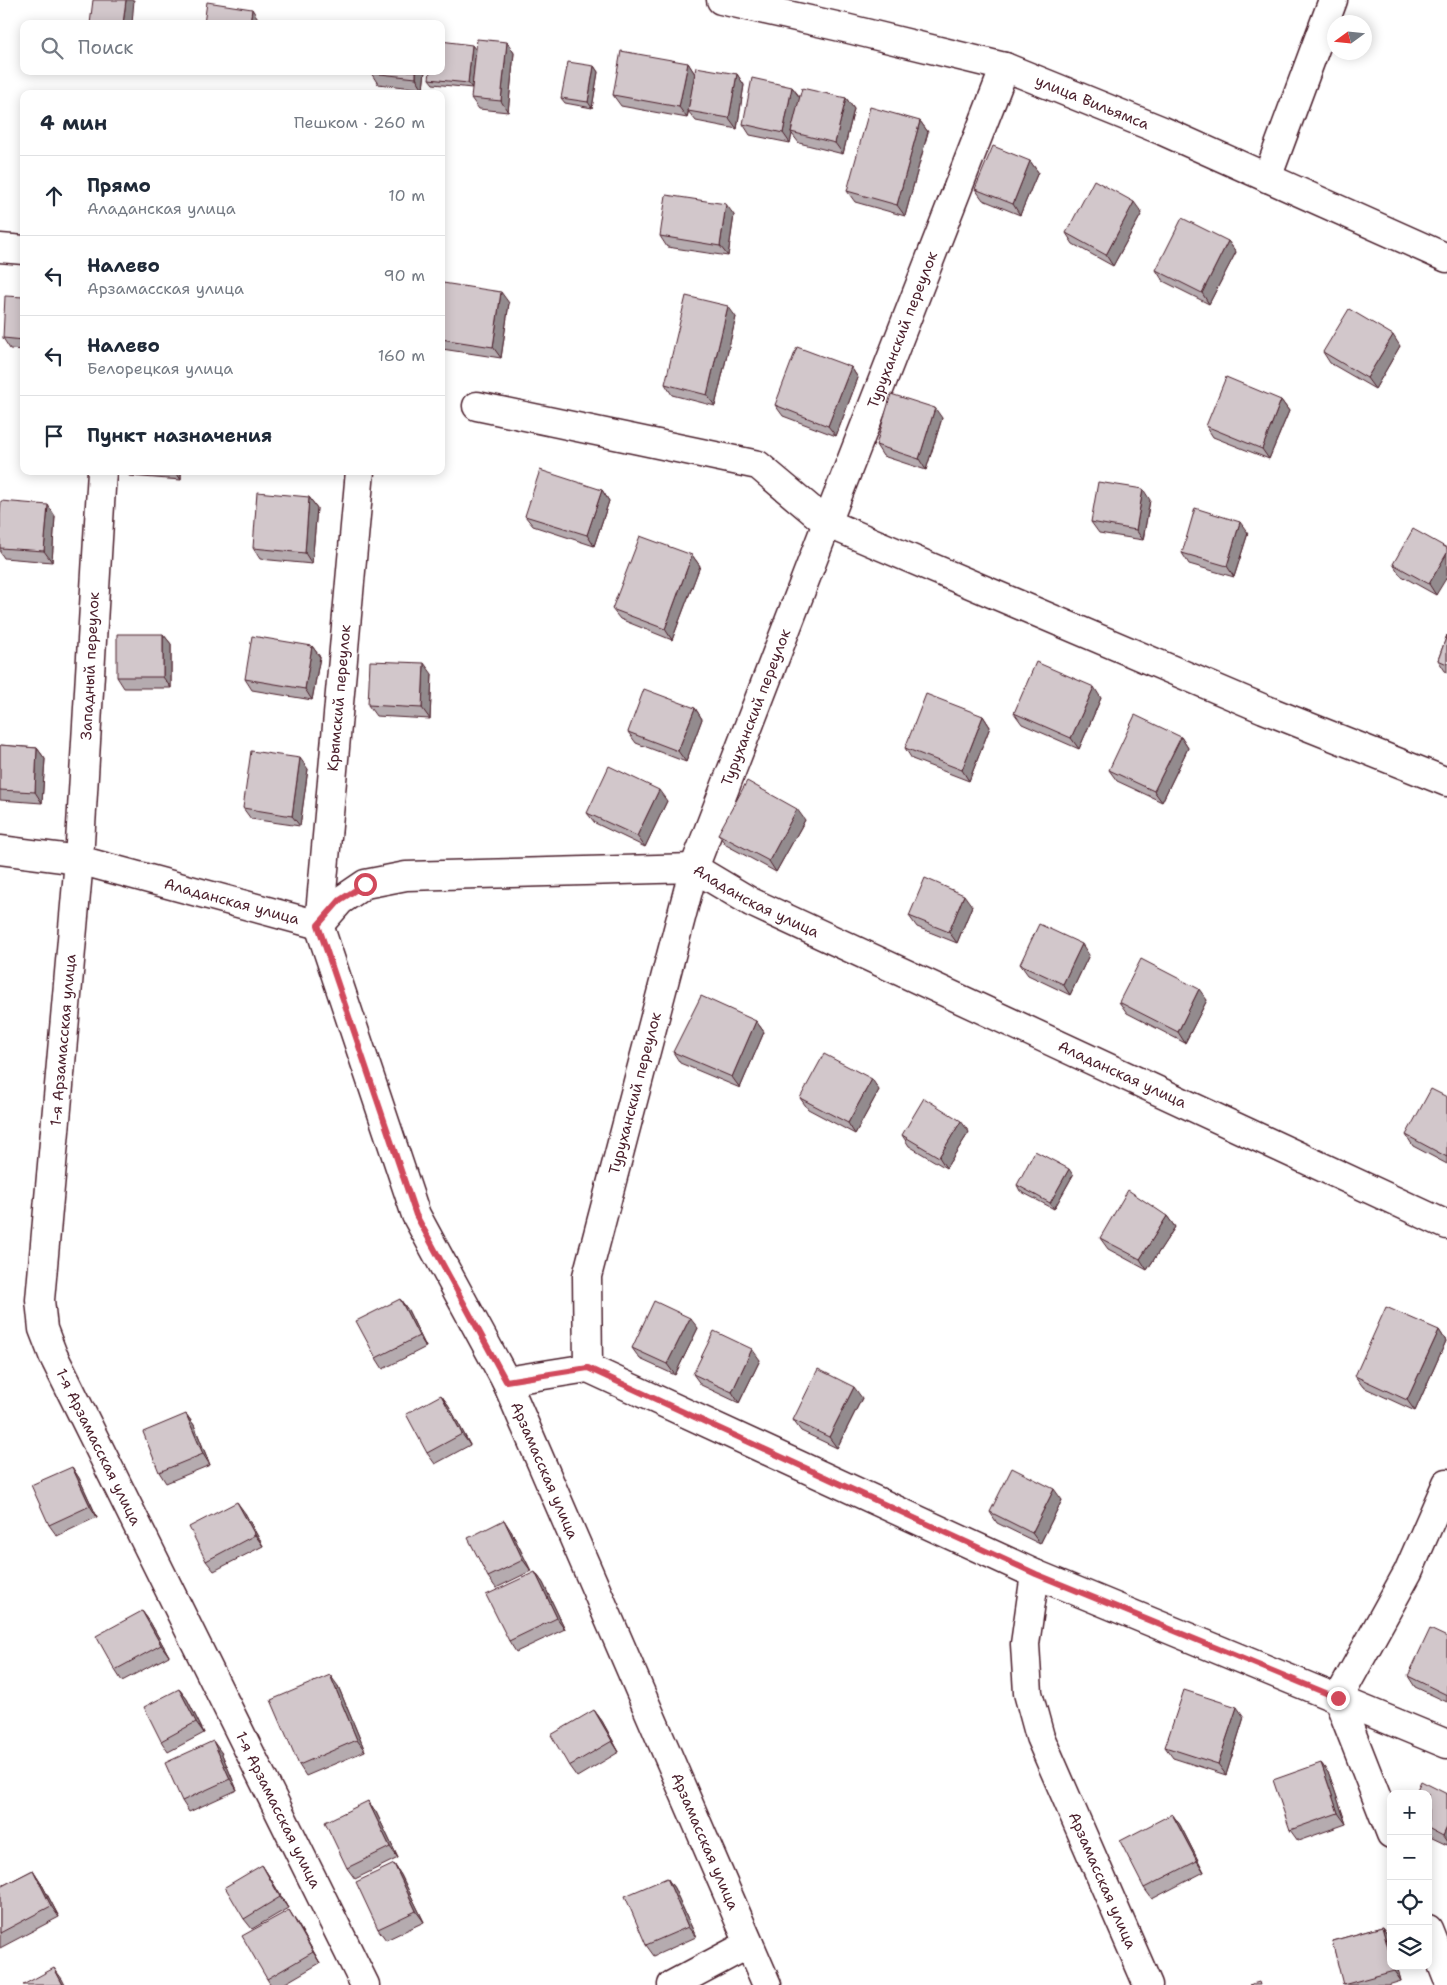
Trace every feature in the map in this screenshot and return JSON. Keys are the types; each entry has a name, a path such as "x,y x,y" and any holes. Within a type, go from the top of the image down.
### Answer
{"street":[{"name":"улица Вильямса","path":"721,0 1005,67 1163,131 1447,258"},
{"path":"1267,178 1333,0"},
{"name":"Туруханский переулок","path":"588,1368 587,1276 694,868 826,523 1005,67"},
{"path":"0,248 20,250"},
{"path":"477,406 758,465 826,523 1264,709 1447,782"},
{"name":"Западный переулок","path":"79,860 102,475"},
{"name":"Крымский переулок","path":"318,925 360,475"},
{"name":"Аладанская улица","path":"0,850 79,860 318,925 340,900 365,884 406,876 694,868 751,902 1447,1225"},
{"name":"1-я Арзамасская улица","path":"79,860 40,1300 43,1329 53,1355 365,1985"},
{"name":"Арзамасская улица","path":"318,925 416,1215 506,1381 767,1985"},
{"path":"506,1381 588,1368 1036,1574 1447,1744"},
{"path":"1338,1698 1408,1572 1447,1483"},
{"name":"Арзамасская улица","path":"1036,1574 1024,1644 1028,1693 1040,1737 1148,1985"},
{"path":"1338,1698 1387,1824"},
{"path":"1432,1939 1447,1977"},
{"path":"672,1985 749,1944"}],"building":[{"path":"93,0 126,0 124,20 90,20"},
{"path":"207,2 252,9 251,20 205,20"},
{"path":"477,39 507,42 501,101 471,98"},
{"path":"445,42 472,45 468,83 429,79 430,75 445,75"},
{"path":"621,51 688,63 679,107 613,95"},
{"path":"568,62 594,66 588,102 561,98"},
{"path":"696,67 737,74 729,118 688,111"},
{"path":"389,75 416,75 416,78"},
{"path":"752,78 792,87 783,133 743,124"},
{"path":"802,88 846,98 835,143 791,132"},
{"path":"870,107 920,121 897,205 847,191"},
{"path":"993,146 1030,161 1013,204 975,189"},
{"path":"1094,180 1134,202 1106,255 1066,233"},
{"path":"666,195 726,204 720,246 660,236"},
{"path":"1182,218 1228,241 1202,293 1156,270"},
{"path":"445,283 501,292 493,347 445,340"},
{"path":"5,296 20,297 20,340 3,338"},
{"path":"686,296 728,306 707,395 665,384"},
{"path":"1349,309 1393,335 1367,378 1323,352"},
{"path":"797,347 851,367 828,426 775,405"},
{"path":"1226,377 1281,400 1262,449 1206,426"},
{"path":"891,394 935,408 919,459 876,445"},
{"path":"540,470 602,490 587,535 525,516"},
{"path":"1098,482 1143,489 1136,530 1091,522"},
{"path":"257,492 309,497 305,553 253,548"},
{"path":"1,501 48,505 44,551 0,548"},
{"path":"1195,508 1240,522 1227,566 1182,553"},
{"path":"1413,529 1447,548 1447,553 1429,584 1393,564"},
{"path":"640,536 692,555 665,629 612,609"},
{"path":"117,634 163,634 163,677 117,677"},
{"path":"1447,635 1447,664 1438,660"},
{"path":"252,636 312,646 305,689 245,679"},
{"path":"370,661 424,663 422,708 368,705"},
{"path":"1036,662 1094,687 1071,738 1014,713"},
{"path":"644,689 695,708 678,751 628,732"},
{"path":"926,694 983,716 962,770 905,748"},
{"path":"1135,715 1181,737 1154,791 1109,770"},
{"path":"0,745 37,748 35,792 0,790"},
{"path":"251,751 300,758 292,816 243,808"},
{"path":"609,766 659,790 637,836 587,813"},
{"path":"747,781 797,809 769,861 718,834"},
{"path":"925,878 964,895 949,932 909,916"},
{"path":"1039,924 1082,944 1063,984 1020,964"},
{"path":"1141,959 1199,989 1178,1032 1119,1002"},
{"path":"701,996 756,1021 732,1077 673,1052"},
{"path":"824,1054 872,1079 848,1123 800,1098"},
{"path":"1431,1089 1447,1097 1447,1157 1406,1135"},
{"path":"924,1098 961,1121 939,1157 902,1135"},
{"path":"1035,1151 1069,1169 1050,1203 1017,1185"},
{"path":"1128,1190 1167,1216 1140,1259 1100,1238"},
{"path":"400,1299 419,1336 376,1358 356,1321"},
{"path":"654,1301 690,1318 667,1364 632,1348"},
{"path":"1386,1307 1439,1330 1407,1400 1355,1376"},
{"path":"714,1331 752,1349 732,1392 693,1374"},
{"path":"818,1369 854,1387 829,1437 793,1420"},
{"path":"441,1395 462,1434 427,1453 406,1414"},
{"path":"186,1414 203,1454 159,1472 143,1432"},
{"path":"72,1467 90,1506 49,1525 31,1485"},
{"path":"1012,1468 1054,1489 1032,1533 990,1512"},
{"path":"237,1502 255,1535 206,1561 189,1527"},
{"path":"504,1520 523,1560 488,1577 468,1538"},
{"path":"535,1572 557,1618 509,1641 486,1595"},
{"path":"142,1611 161,1645 115,1670 96,1636"},
{"path":"1430,1629 1447,1637 1447,1695 1408,1676"},
{"path":"330,1675 357,1740 299,1765 271,1700"},
{"path":"179,1689 196,1722 161,1741 144,1707"},
{"path":"1184,1690 1237,1707 1218,1764 1165,1747"},
{"path":"594,1710 612,1741 569,1766 551,1735"},
{"path":"213,1741 230,1779 182,1801 165,1763"},
{"path":"1321,1763 1338,1813 1290,1830 1273,1780"},
{"path":"1421,1781 1447,1794 1447,1827 1443,1836 1432,1830 1432,1790 1417,1790"},
{"path":"368,1801 390,1847 347,1868 325,1822"},
{"path":"1172,1814 1197,1861 1144,1888 1120,1841"},
{"path":"394,1864 416,1911 378,1929 356,1882"},
{"path":"262,1865 280,1897 244,1919 225,1887"},
{"path":"33,1870 51,1906 0,1933 0,1887"},
{"path":"667,1878 688,1927 646,1945 625,1896"},
{"path":"289,1910 313,1952 267,1979 242,1936"},
{"path":"1382,1927 1387,1945 1387,1970 1394,1971 1343,1985 1332,1941"},
{"path":"54,1968 63,1985 23,1985"},
{"path":"1259,1982 1260,1985 1249,1985"}],"route":[{"path":"365,884 340,900 318,925 416,1215 506,1381 588,1368 1036,1574 1338,1698"}]}
